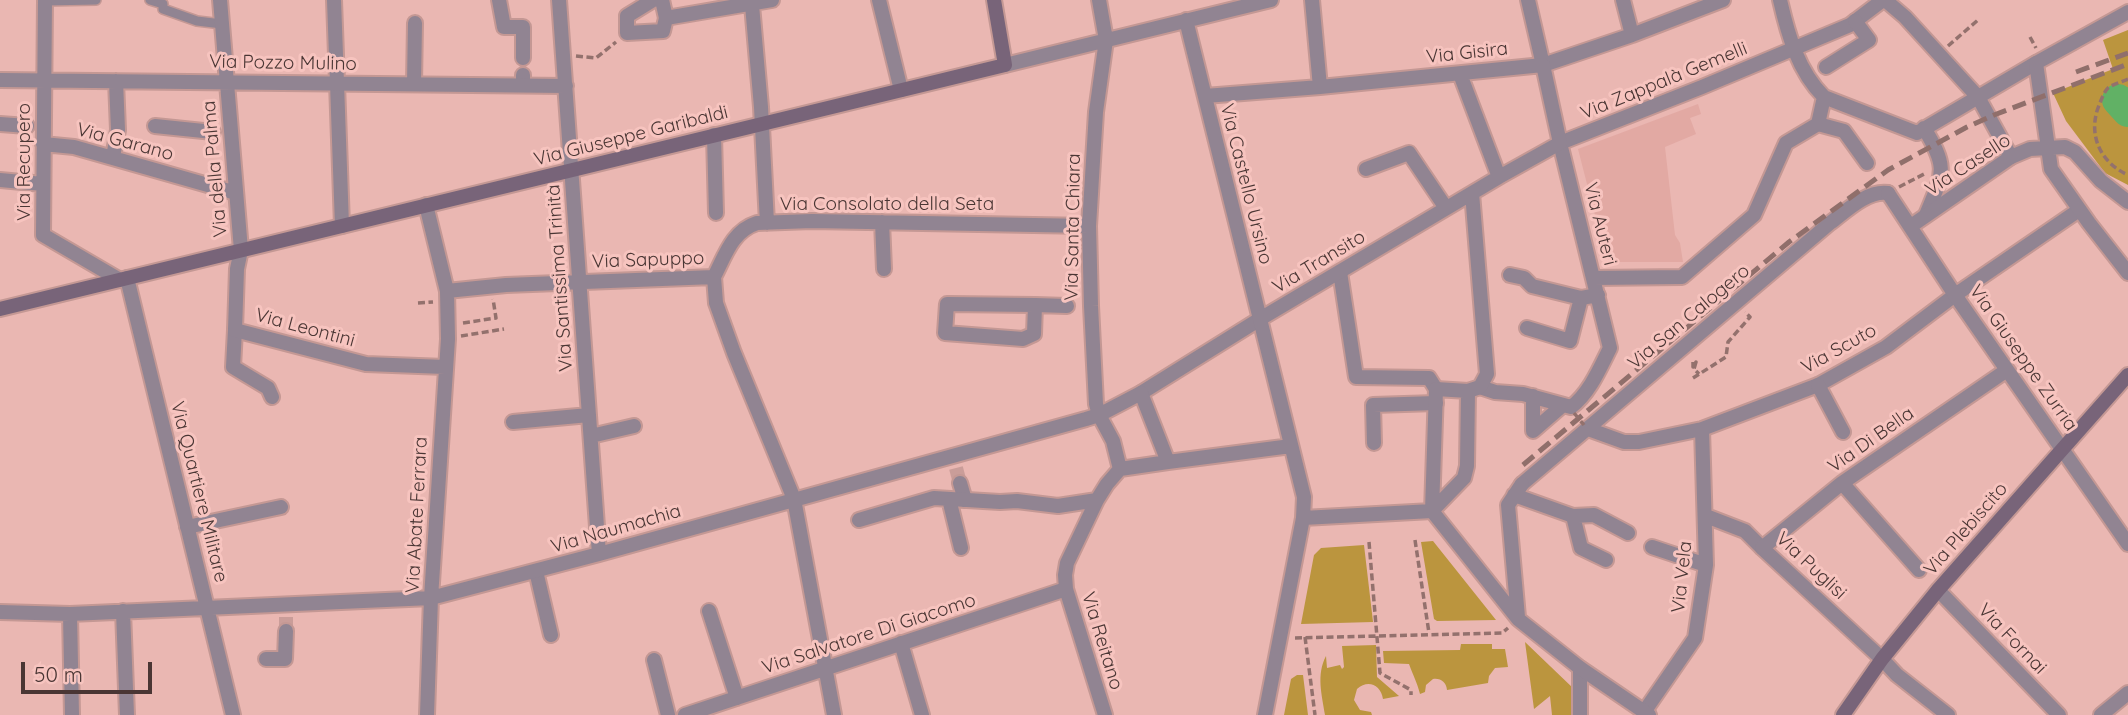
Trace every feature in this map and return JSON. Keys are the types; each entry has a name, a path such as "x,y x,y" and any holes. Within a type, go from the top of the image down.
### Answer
{"main road":[{"path":"994,0 1005,65"},
{"name":"Via Giuseppe Garibaldi","path":"0,309 1005,65"},
{"name":"Via Plebiscito","path":"1843,715 1882,659 1938,590 2128,375"}],"street":[{"name":"Via Recupero","path":"45,0 43,235 124,279"},
{"name":"Via della Palma","path":"220,0 241,250"},
{"path":"334,0 342,226"},
{"path":"499,0 504,27 523,27 523,58"},
{"name":"Via Santissima Trinità","path":"559,0 599,554"},
{"path":"653,0 627,16 627,33 663,31 666,19 662,0"},
{"path":"666,19 772,0"},
{"path":"879,0 901,90"},
{"name":"Via Santa Chiara","path":"1100,0 1106,40 1096,112 1089,226 1091,320 1096,404 1113,441 1120,469"},
{"name":"Via Giuseppe Garibaldi","path":"1005,65 1243,3 1271,0"},
{"path":"1312,0 1320,87"},
{"name":"Via Auteri","path":"1528,0 1610,348 1578,402 1533,431 1533,396"},
{"path":"1623,0 1632,35"},
{"name":"Via Gisira","path":"1205,96 1543,65 1723,0"},
{"path":"1780,0 1788,47 1824,97 1917,133 2128,12"},
{"path":"1884,0 1905,17 1978,97 2011,157"},
{"name":"Via Zappalà Gemelli","path":"1560,143 1855,21 1884,0"},
{"path":"752,5 767,223"},
{"name":"Via Castello Ursino","path":"1186,20 1304,497 1303,518 1265,715"},
{"path":"1826,67 1869,40 1855,21"},
{"path":"414,84 415,23"},
{"path":"2036,63 2051,169 2128,273"},
{"path":"1460,74 1499,177"},
{"name":"Via Pozzo Mulino","path":"0,80 414,84 523,80 566,86"},
{"path":"113,158 118,130 116,81"},
{"path":"1818,124 1824,97"},
{"path":"0,124 27,126"},
{"path":"1593,278 1682,277 1754,215 1786,143 1818,124 1844,131 1867,163"},
{"path":"155,126 214,132"},
{"path":"1924,128 1936,146 1942,165 1938,186 1926,215"},
{"path":"714,135 716,213"},
{"name":"Via Transito","path":"1099,415 1141,393 1446,208 1560,143"},
{"name":"Via Garano","path":"43,144 74,147 236,193"},
{"path":"2049,147 2065,147 2075,152 2101,181 2128,202"},
{"name":"Via Casello","path":"1911,226 2011,157 2030,149 2049,147"},
{"path":"1366,169 1409,153 1446,208"},
{"path":"0,180 43,184"},
{"name":"Via Giuseppe Zurria","path":"1888,192 1955,295 2128,544"},
{"name":"Via San Calogero","path":"1521,493 1586,427 1830,223 1870,194 1888,192"},
{"path":"1303,518 1432,511 1464,478 1474,389 1487,374 1472,193"},
{"path":"426,205 446,287"},
{"name":"Via Scuto","path":"1586,427 1624,442 1639,442 1702,429 1818,384 1886,347 1955,295 2079,210"},
{"path":"882,222 884,269"},
{"name":"Via Consolato della Seta","path":"714,277 735,236 749,226 767,223 1089,226"},
{"name":"Via Leontini","path":"241,250 237,269 235,330 366,364 445,367"},
{"path":"1339,272 1356,377 1429,378 1436,396 1432,511 1513,624 1646,713"},
{"path":"1510,275 1524,278 1531,286 1581,298 1598,295"},
{"path":"714,277 716,303 734,353 794,499 834,715"},
{"name":"Via Sapuppo","path":"446,287 714,277"},
{"name":"Via Quartiere Militare","path":"124,279 233,715"},
{"name":"Via Abate Ferrara","path":"427,715 431,598 448,327 446,287"},
{"path":"1527,328 1570,341 1581,298"},
{"path":"1035,306 1034,334 1023,339 945,333 947,304 1067,306"},
{"path":"235,330 233,367 268,388 272,397"},
{"name":"Via Di Bella","path":"1762,548 1842,483 2007,370"},
{"path":"1818,384 1843,432"},
{"path":"1374,443 1373,405 1474,389 1533,396 1569,409"},
{"path":"1141,393 1168,462"},
{"path":"513,422 589,415"},
{"name":"Via Naumachia","path":"0,612 70,614 207,607 286,610 431,598 794,499 954,461 1099,415"},
{"path":"591,436 634,426"},
{"name":"Via Vela","path":"1646,713 1695,638 1706,565 1702,429"},
{"path":"1120,469 1291,446"},
{"name":"Via Reitano","path":"1105,715 1066,589 1067,563 1097,500 1120,469"},
{"path":"960,483 965,499"},
{"path":"1842,483 1919,570"},
{"path":"1513,624 1508,505 1521,493 1573,516 1594,515 1628,533"},
{"path":"859,520 934,498 1017,501 1058,506 1097,500"},
{"path":"949,499 961,548"},
{"path":"187,527 281,507"},
{"path":"1573,516 1581,548 1606,560"},
{"name":"Via Puglisi","path":"1706,516 1745,531 1897,675 1948,715"},
{"path":"1652,547 1706,565"},
{"path":"536,571 551,635"},
{"name":"Via Salvatore Di Giacomo","path":"685,715 1066,589"},
{"name":"Via Fornai","path":"1938,590 2059,715"},
{"path":"127,611 127,715"},
{"path":"709,611 737,698"},
{"path":"70,614 72,715"},
{"path":"266,659 285,659 286,631"},
{"path":"901,643 922,715"},
{"path":"654,660 668,715"},
{"path":"1580,668 1580,715"},
{"path":"2101,715 2128,693"}],"lane":[{"path":"45,0 96,0"},
{"path":"150,0 163,4 163,9 190,19 222,24"}],"path":[{"path":"1938,54 1978,20"},
{"path":"596,58 627,33"},
{"path":"2128,79 2109,87 2096,114 2095,126 2096,142 2100,151 2111,165 2128,175"},
{"path":"1888,192 1942,165"},
{"path":"448,327 496,318 495,286"},
{"path":"1693,379 1726,357 1728,342 1750,317 1736,303"},
{"path":"448,327 504,329"},
{"path":"1693,362 1693,367 1696,362 1694,369 1699,374"},
{"path":"1569,409 1586,427"},
{"path":"1415,540 1429,633"},
{"path":"1369,542 1380,673 1411,690 1411,695"},
{"path":"1295,638 1502,633 1513,624"},
{"path":"1305,637 1315,715"}],"shaded area":[{"path":"2128,30 2128,185 2105,173 2066,121 2053,93 2113,69 2103,40"},
{"path":"1698,104 1701,114 1690,118 1696,134 1665,147 1675,235 1680,243 1683,262 1607,262 1578,149"},
{"path":"1433,541 1496,620 1434,619 1421,542"},
{"path":"1364,545 1373,622 1301,624 1314,555 1321,548"},
{"path":"1525,642 1575,690 1575,715 1552,715 1550,696 1534,709"},
{"path":"1461,644 1492,644 1492,649 1505,649 1508,667 1495,668 1488,683 1447,690 1443,681 1433,679 1426,685 1425,692 1420,694 1409,664 1384,663 1383,651 1460,650"},
{"path":"1376,645 1377,677 1399,696 1383,699 1377,687 1365,684 1357,689 1354,700 1360,710 1371,712 1372,715 1325,715 1320,678 1326,656 1327,668 1340,665 1342,669 1342,646"},
{"path":"1303,675 1308,715 1284,715 1291,679"}],"waterway":[{"path":"2118,100 2128,111"}],"tunnel":[{"path":"956,468 960,483"},
{"path":"286,615 286,631"}],"railway":[{"path":"2076,72 2128,53"},
{"path":"1523,465 1789,242 1888,170 1994,115 2128,64"}]}
